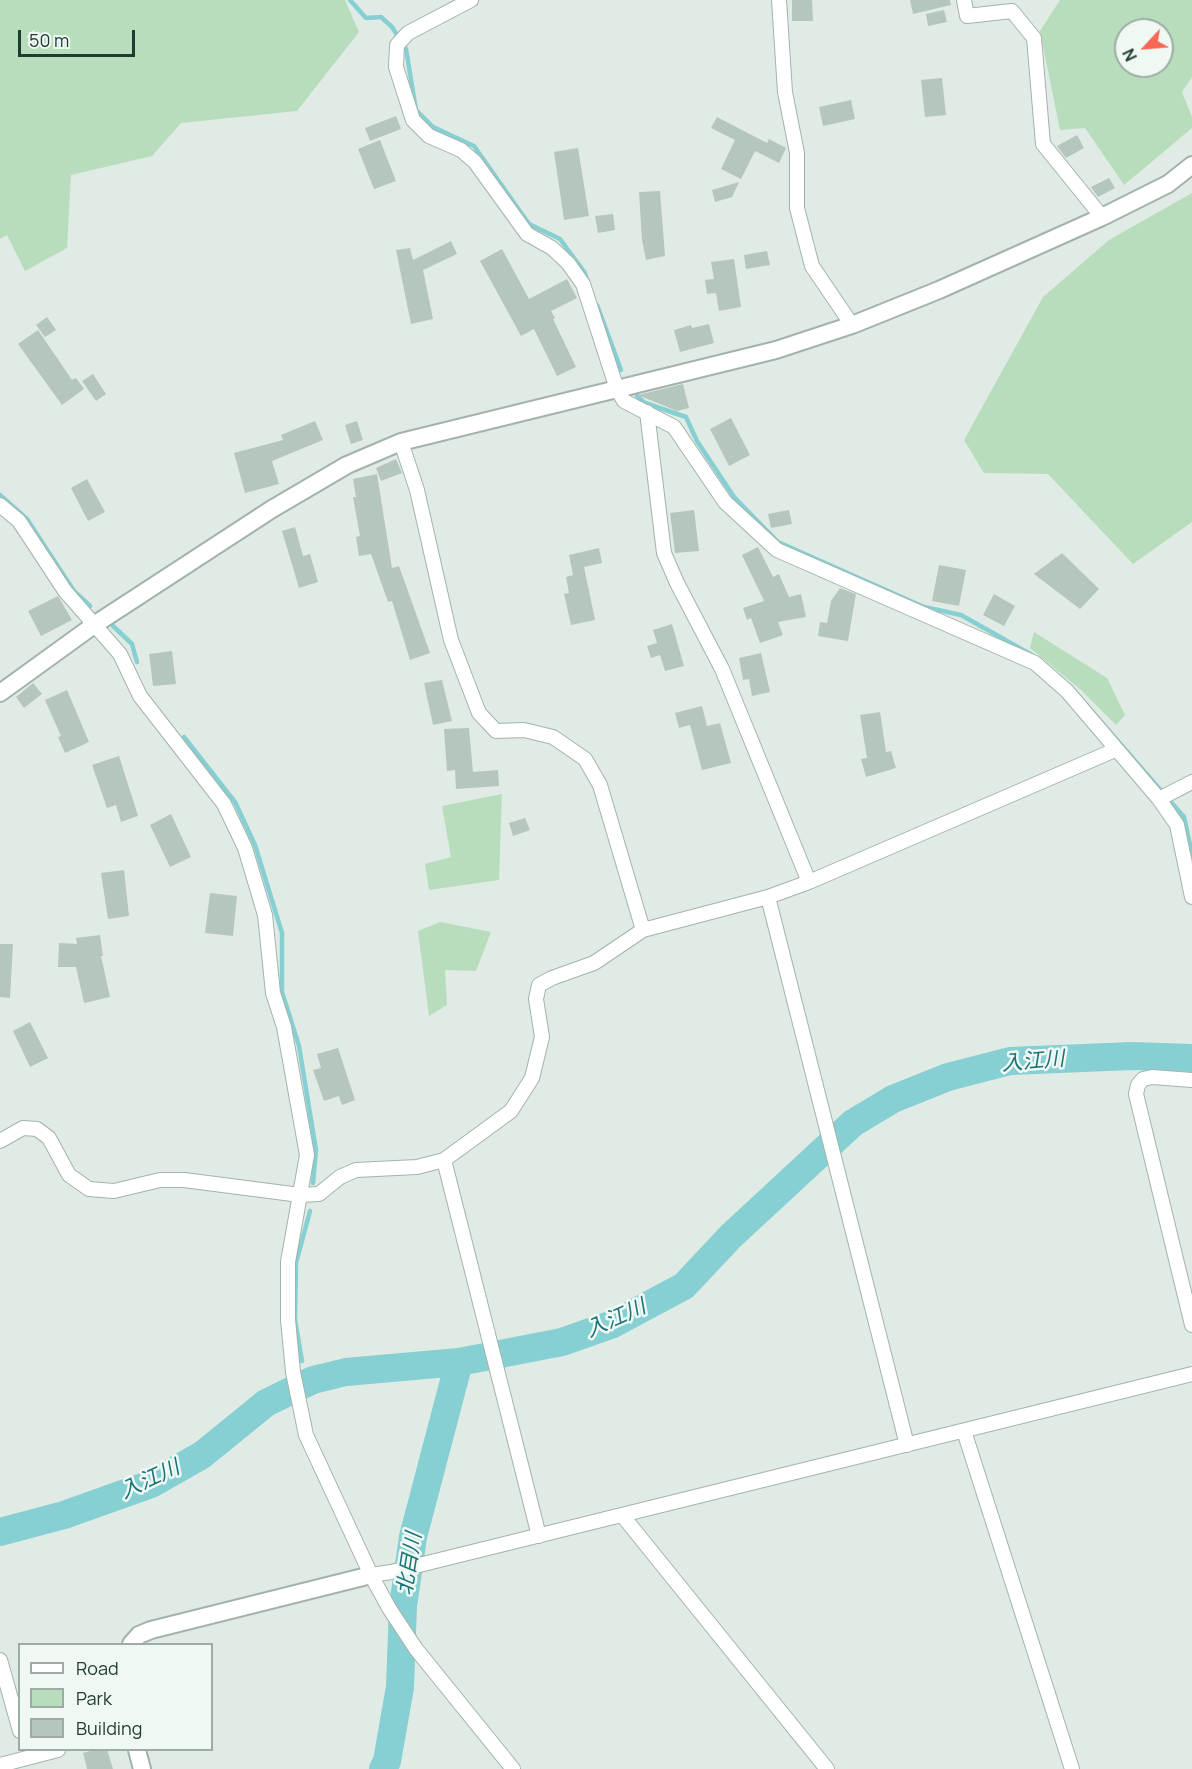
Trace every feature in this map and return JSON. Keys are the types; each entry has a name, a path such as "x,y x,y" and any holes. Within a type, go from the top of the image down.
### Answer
{"street":[{"path":"471,0 408,33 398,45 396,67 413,120 429,136 461,150 475,162 527,234 552,248 568,262 582,284 617,389 624,401 674,427 725,502 777,550 1035,663 1067,691 1159,799 1177,825 1192,897"},
{"path":"779,0 786,92 797,153 797,208 812,266 852,325"},
{"path":"964,0 967,16 1012,11 1034,38 1044,144 1102,217"},
{"path":"0,693 94,625 272,508 348,465 401,442 776,350 852,325 939,290 1102,217 1168,184 1192,165"},
{"path":"647,412 664,553 722,669 809,882"},
{"path":"401,442 417,490 451,640 479,713 496,731 524,730 553,737 585,759 600,785 643,930"},
{"path":"0,505 19,521 65,591 120,654 140,696 224,804 245,848 265,915 273,993 284,1027 307,1155 288,1262 288,1320 293,1372 306,1436 371,1575 389,1608 416,1649 513,1769"},
{"path":"0,1141 23,1128 37,1129 49,1138 69,1175 89,1189 114,1191 160,1180 184,1180 300,1195 319,1194 340,1177 356,1170 417,1167 444,1161 511,1111 532,1078 543,1037 536,999 539,985 594,963 643,930 768,897 809,882 1115,750"},
{"path":"1159,799 1192,782"},
{"path":"768,897 907,1445"},
{"path":"1192,1080 1152,1077 1143,1079 1138,1085 1136,1094 1192,1325"},
{"path":"444,1161 539,1536"},
{"path":"132,1643 139,1635 151,1630 1192,1374"},
{"path":"964,1431 1072,1769"},
{"path":"622,1515 827,1769"},
{"path":"0,1660 18,1724"},
{"path":"0,1765 26,1754 45,1751"},
{"path":"138,1751 142,1769"}],"green space":[{"path":"0,0 345,0 359,32 297,111 181,123 152,156 71,175 67,248 25,271 7,235 0,239"},
{"path":"1060,0 1192,0 1192,77 1182,92 1192,117 1192,128 1124,185 1085,128 1060,130 1040,31"},
{"path":"1192,193 1192,522 1133,564 1048,474 984,473 964,440 1043,297 1109,240"},
{"path":"1034,632 1107,678 1125,715 1116,725 1081,690 1030,648"},
{"path":"502,794 499,880 429,890 425,864 451,857 442,806"},
{"path":"440,922 491,932 476,971 445,970 447,1005 429,1016 418,931"}],"building":[{"path":"792,0 812,0 813,21 792,21"},
{"path":"910,0 950,0 951,5 913,14"},
{"path":"944,10 947,22 928,26 926,14"},
{"path":"942,78 946,115 925,117 921,80"},
{"path":"851,100 855,119 823,126 819,107"},
{"path":"396,116 401,129 370,141 365,128"},
{"path":"717,117 767,143 769,139 786,148 779,163 755,151 741,179 721,169 735,140 711,128"},
{"path":"1077,135 1084,148 1066,158 1057,146"},
{"path":"380,140 396,181 374,189 358,149"},
{"path":"578,148 589,216 564,220 554,152"},
{"path":"1109,178 1115,188 1098,197 1091,187"},
{"path":"739,182 732,197 715,202 712,190"},
{"path":"660,191 665,256 646,260 642,240 639,192"},
{"path":"613,214 615,230 598,233 595,216"},
{"path":"451,241 457,254 423,270 433,319 411,324 396,250 410,248 413,260"},
{"path":"502,249 529,299 567,279 577,298 551,311 576,367 557,376 534,329 521,336 480,261"},
{"path":"767,251 770,265 746,269 744,255"},
{"path":"734,259 741,307 719,311 716,293 707,294 705,280 714,279 711,262"},
{"path":"47,317 56,330 45,337 36,325"},
{"path":"709,324 714,343 680,352 674,330 691,325 692,328"},
{"path":"38,330 72,380 76,378 84,389 62,405 18,344"},
{"path":"93,374 106,394 96,401 82,381"},
{"path":"683,384 689,408 677,411 638,395"},
{"path":"731,418 750,455 729,466 710,429"},
{"path":"315,421 323,440 272,461 279,484 245,493 234,453 283,440 281,435"},
{"path":"357,421 363,440 351,444 345,425"},
{"path":"396,459 402,473 381,481 376,468"},
{"path":"377,474 392,568 399,566 430,653 410,660 392,601 388,602 371,554 359,556 356,537 360,536 353,497 356,497 353,479"},
{"path":"87,479 105,512 88,521 71,488"},
{"path":"694,510 699,551 675,553 670,513"},
{"path":"789,510 792,524 771,528 768,514"},
{"path":"295,527 303,556 310,554 318,582 299,588 282,531"},
{"path":"758,547 773,577 779,574 789,597 801,594 806,617 778,622 783,635 760,643 751,618 747,620 743,608 764,601 742,555"},
{"path":"599,548 602,563 584,567 595,620 571,625 564,594 569,593 566,577 573,575 569,555"},
{"path":"1062,553 1099,589 1080,609 1034,574"},
{"path":"939,565 966,570 959,606 932,601"},
{"path":"840,588 856,594 848,641 818,636 820,622 827,623 831,601"},
{"path":"994,594 1015,606 1004,626 983,615"},
{"path":"58,596 72,620 41,636 28,611"},
{"path":"672,624 684,666 665,671 660,655 651,658 647,646 657,643 653,630"},
{"path":"172,651 176,684 153,686 149,654"},
{"path":"761,653 770,692 752,696 749,679 743,680 739,658"},
{"path":"442,680 452,721 433,725 424,683"},
{"path":"33,683 42,694 24,708 16,697"},
{"path":"67,690 89,742 65,753 58,737 61,736 45,700"},
{"path":"702,706 707,726 720,723 731,763 702,770 690,725 679,728 675,713"},
{"path":"880,712 886,752 891,751 896,768 866,777 861,759 867,758 860,715"},
{"path":"469,728 473,772 498,770 499,786 456,789 455,770 447,771 444,729"},
{"path":"119,756 138,816 121,822 116,805 107,808 92,765"},
{"path":"171,814 191,857 170,867 150,825"},
{"path":"525,818 530,830 513,836 509,823"},
{"path":"124,870 129,916 108,919 101,873"},
{"path":"210,893 237,896 233,936 205,933"},
{"path":"100,935 103,956 101,956 110,997 84,1003 76,967 58,967 59,943 77,944 76,938"},
{"path":"0,944 13,944 10,998 0,997"},
{"path":"30,1022 48,1058 30,1067 13,1031"},
{"path":"338,1048 355,1100 342,1105 339,1096 324,1101 313,1070 321,1068 317,1054"},
{"path":"108,1751 113,1769 87,1769 83,1753"}],"waterway":[{"path":"350,0 366,18 381,17 392,27 406,49 416,110 433,127 474,146 529,224 560,239 585,273 587,280"},
{"path":"597,305 621,370"},
{"path":"637,396 645,403 686,417 697,441 734,497 778,542 924,607 961,615 1032,655"},
{"path":"0,495 27,519 74,591 90,606"},
{"path":"113,626 132,644 137,662"},
{"path":"1069,685 1184,817 1192,854"},
{"path":"184,737 235,802 255,845 282,933 282,992 299,1046 316,1150 313,1183"},
{"name":"入江川","path":"0,1532 64,1515 151,1484 202,1455 266,1403 313,1380 346,1372 459,1362 562,1342 613,1324 684,1286 731,1236 853,1123 893,1099 948,1077 1010,1061 1132,1056 1192,1058"},
{"path":"302,1361 295,1320 296,1263 310,1211"},
{"name":"北目川","path":"383,1769 387,1761 400,1687 403,1606 413,1537 459,1362"}]}
